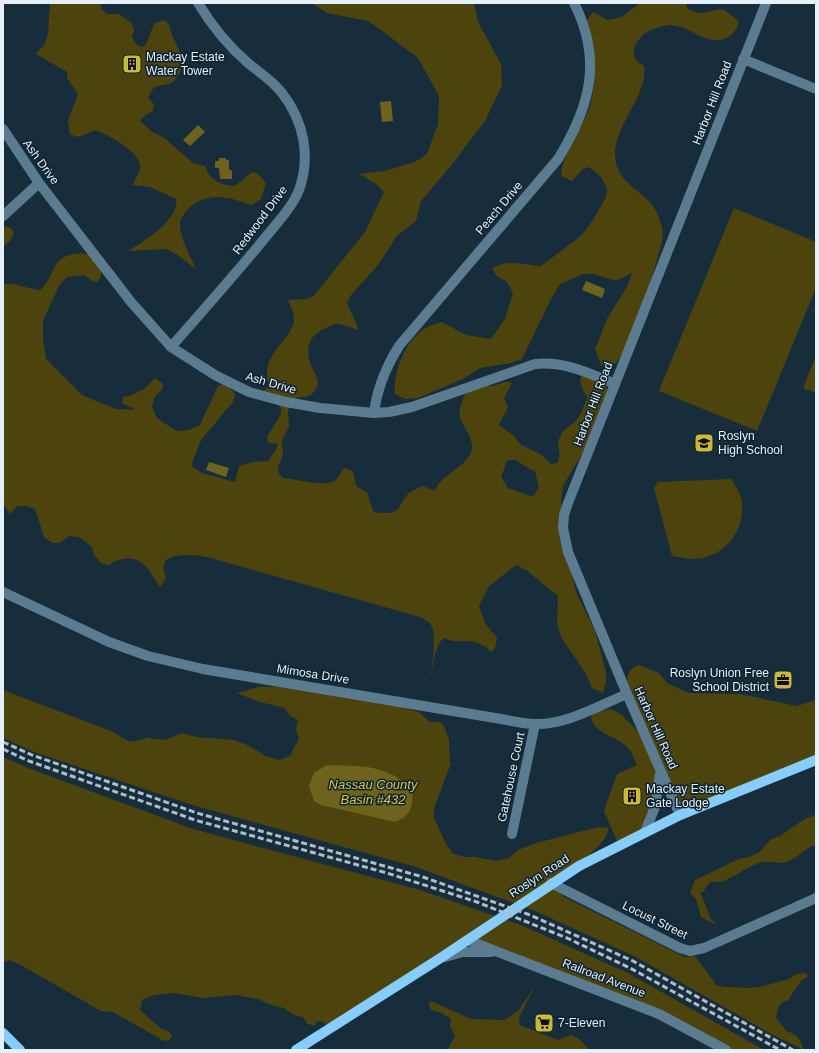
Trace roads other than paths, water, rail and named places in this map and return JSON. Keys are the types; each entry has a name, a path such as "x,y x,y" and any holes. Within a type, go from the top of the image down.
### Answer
{"main road":[{"name":"Roslyn Road","path":"296,1050 439,959 578,866 680,815 816,760"},
{"path":"3,1034 20,1050"}],"street":[{"name":"Redwood Drive","path":"171,347 216,297 281,218 298,191 303,177 305,157 304,140 297,115 282,93 248,63 222,37 198,3"},
{"name":"Peach Drive","path":"374,413 381,380 399,346 558,159 573,134 583,111 589,90 590,64 587,38 574,3"},
{"name":"Harbor Hill Road","path":"680,815 626,694 570,557 563,528 564,515 766,3"},
{"path":"743,59 816,89"},
{"name":"Ash Drive","path":"3,129 39,184 131,302 171,347 215,375 249,392 307,406 374,413 412,407 535,364 551,363 568,366 615,384"},
{"path":"3,216 39,184"},
{"name":"Mimosa Drive","path":"3,592 109,642 148,656 203,669 535,724 568,718 626,694"},
{"name":"Gatehouse Court","path":"512,834 535,724"},
{"path":"645,832 658,796 660,772"},
{"name":"Locust Street","path":"551,883 680,948 690,950 704,948 816,898"},
{"name":"Railroad Avenue","path":"467,940 659,1014 726,1050"},
{"path":"439,959 463,952 499,953"}],"water":[{"path":"391,101 393,121 382,122 380,102"},
{"path":"198,125 205,132 190,146 183,140"},
{"path":"219,158 226,158 226,160 229,160 229,170 232,170 232,179 220,179 219,168 215,168 215,161 219,161"},
{"path":"586,281 605,289 602,298 582,290"},
{"path":"209,462 229,468 226,477 206,470"},
{"name":"Nassau County Basin #432","path":"327,765 362,766 392,775 412,789 412,805 408,813 405,817 395,822 321,805 314,801 309,786 314,773"}],"railway":[{"path":"3,742 32,755 197,813 423,877 530,915 633,961 793,1050"},
{"path":"3,749 29,761 195,820 387,873 477,902 567,938 630,968 780,1050"}],"place":[{"name":"Mackay Estate Water Tower","path":"132,64"},
{"name":"Roslyn High School","path":"704,443"},
{"name":"Roslyn Union Free School District","path":"783,680"},
{"name":"Mackay Estate Gate Lodge","path":"632,796"},
{"name":"7-Eleven","path":"544,1023"}]}
